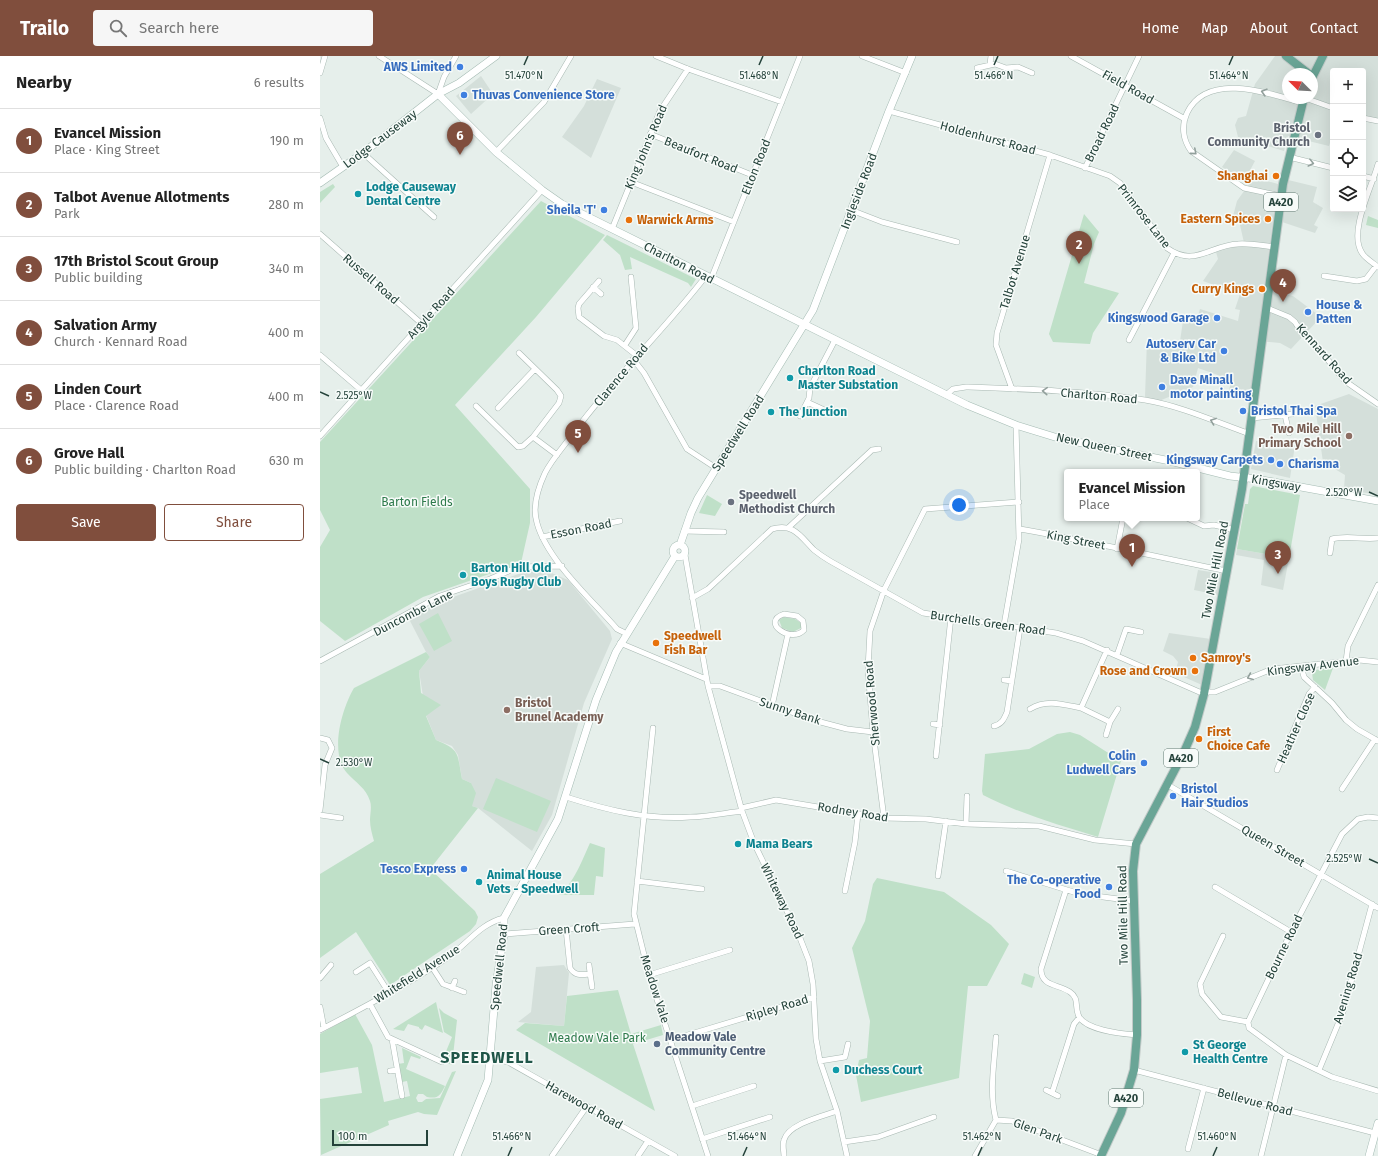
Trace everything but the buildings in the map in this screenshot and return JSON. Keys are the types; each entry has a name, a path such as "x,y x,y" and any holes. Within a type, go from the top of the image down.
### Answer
{"main road":[{"path":"1286,56 1301,68"},
{"path":"1316,68 1323,56"},
{"name":"Two Mile Hill Road","path":"1137,1035 1133,871 1136,844 1168,785 1195,727 1204,693 1244,478 1281,196 1302,104"},
{"name":"A420","path":"1101,1155 1121,1113 1134,1070 1137,1035"}],"street":[{"path":"320,73 325,56"},
{"path":"379,56 438,94 444,77 456,56"},
{"name":"Lodge Causeway","path":"320,183 363,153 438,94 488,63 496,56"},
{"path":"496,152 544,102 572,56"},
{"path":"656,56 688,69 782,102"},
{"name":"Elton Road","path":"708,277 734,222 800,56"},
{"path":"862,56 906,73"},
{"name":"Ingleside Road","path":"805,325 813,310 889,111 912,56"},
{"path":"990,64 991,56"},
{"name":"Field Road","path":"1071,56 1185,119"},
{"name":"Broad Road","path":"1085,168 1140,56"},
{"path":"977,68 990,64 1006,68 1018,67 1032,73"},
{"name":"King John's Road","path":"612,230 660,111 688,69"},
{"path":"1281,196 1244,188 1191,151 1186,143 1184,131 1185,119 1191,106 1199,98 1217,90 1254,89 1282,95"},
{"name":"Charlton Road","path":"438,94 496,152 542,190 562,204 967,405"},
{"path":"1318,104 1330,107"},
{"name":"Holdenhurst Road","path":"889,111 1050,155 1085,168"},
{"path":"320,118 326,138 343,167"},
{"path":"1366,119 1378,121"},
{"name":"Beaufort Road","path":"650,134 752,175"},
{"path":"363,153 434,217"},
{"name":"Talbot Avenue","path":"1012,389 996,345 997,333 1050,155"},
{"path":"1289,157 1330,167"},
{"path":"1324,276 1357,281 1366,279 1377,266 1362,253 1357,239 1359,222 1378,164"},
{"name":"Primrose Lane","path":"1085,168 1115,179 1167,248 1174,253 1192,257 1237,244 1275,247"},
{"path":"1366,177 1374,179"},
{"path":"631,182 734,222"},
{"name":"Argyle Road","path":"320,436 542,190"},
{"path":"851,210 882,222 957,242"},
{"name":"Russell Road","path":"320,234 422,324"},
{"path":"1130,340 1174,253"},
{"path":"625,345 636,328 631,277"},
{"name":"Clarence Road","path":"562,566 548,549 542,537 535,513 537,492 545,473 599,399 708,277"},
{"path":"599,281 580,304 578,308 579,317 604,336 625,345 635,357 687,449 716,468"},
{"path":"593,287 601,294"},
{"name":"Kennard Road","path":"1267,308 1289,317 1295,322 1300,330 1345,381 1378,404"},
{"name":"Speedwell Road","path":"457,1156 488,1080 496,985 504,934 504,918 548,841 566,797 596,700 620,643 675,556 674,548 680,545 684,531 698,498 805,325"},
{"path":"800,416 807,402 810,388 835,340"},
{"path":"476,406 518,447 524,446 533,437 559,403 561,396 557,390 519,353"},
{"path":"320,355 361,390"},
{"path":"498,408 535,368"},
{"name":"Charlton Road","path":"946,395 953,389 966,387 1012,389 1145,400 1191,413 1250,434"},
{"path":"807,402 831,413"},
{"name":"New Queen Street","path":"967,405 1016,426 1101,448 1244,478"},
{"path":"1252,418 1292,414"},
{"path":"1285,415 1289,433"},
{"path":"1004,625 1017,558 1020,529 1016,426"},
{"path":"533,437 557,455"},
{"path":"692,598 708,589 772,529 782,526 788,528 872,450 879,449"},
{"name":"Kingsway","path":"1244,478 1378,501"},
{"name":"Sherwood Road","path":"884,818 873,732 868,650 870,631 884,590 925,509 1019,502"},
{"name":"Esson Road","path":"542,537 620,521"},
{"path":"1117,549 1122,521"},
{"path":"1193,521 1204,526 1214,525 1235,530"},
{"name":"Burchells Green Road","path":"788,528 794,530 816,551 830,561 923,613 1056,633 1107,650 1204,693"},
{"name":"King Street","path":"1020,529 1227,571"},
{"path":"684,531 724,532"},
{"path":"1330,553 1332,539 1344,536 1367,540 1378,538"},
{"path":"675,556 680,558 685,555 685,549 680,545"},
{"name":"Whiteway Road","path":"685,555 706,679 741,809 754,843 805,948 812,972 816,1039 820,1061 837,1111 847,1156"},
{"path":"562,566 617,629 623,632"},
{"name":"Duncombe Lane","path":"320,661 440,596 490,579 518,567 562,566"},
{"path":"1346,661 1348,646 1378,585"},
{"name":"Speedwell Road","path":"616,652 623,632 650,595"},
{"path":"790,614 803,621 804,630 802,633 788,634 780,631 776,625 775,619 778,616 790,614"},
{"path":"936,756 951,617"},
{"path":"994,726 1004,720 1008,712 1020,628"},
{"path":"1117,655 1126,629 1141,632"},
{"path":"772,706 788,634"},
{"path":"620,643 706,679"},
{"path":"1081,708 1107,650"},
{"name":"Kingsway Avenue","path":"1204,693 1215,692 1272,669 1359,660 1378,662"},
{"path":"1301,666 1304,677 1332,703 1351,724 1376,740 1342,789"},
{"path":"1004,680 1012,681"},
{"name":"Sunny Bank","path":"708,686 720,686 772,706 826,723 866,732 873,732"},
{"name":"Heather Close","path":"1277,770 1309,694 1315,687"},
{"path":"1030,709 1039,704 1048,702 1081,708 1110,722"},
{"path":"1106,735 1110,722 1118,709"},
{"path":"933,724 940,725"},
{"name":"Meadow Vale","path":"653,728 637,881 634,914 635,924 649,975 708,1156"},
{"path":"320,738 328,740 332,748 325,765 320,810"},
{"name":"Queen Street","path":"1168,785 1378,908"},
{"path":"966,824 967,796"},
{"name":"Rodney Road","path":"566,797 604,809 644,816 690,817 741,809 776,800 884,818 946,821 966,824 1039,826 1095,840 1136,844"},
{"path":"845,891 855,842 858,814"},
{"path":"320,815 341,818"},
{"name":"Bourne Road","path":"1248,1022 1290,932 1342,834 1358,819 1368,817 1378,818"},
{"path":"938,876 946,821"},
{"path":"1006,871 1080,894 1134,901"},
{"path":"637,881 702,889"},
{"path":"1215,886 1290,932"},
{"path":"1066,890 1041,973 1042,978 1048,983 1066,989 1074,995 1079,1018 1085,1023 1116,1034 1137,1035"},
{"name":"Avening Road","path":"1319,1070 1343,1012 1372,904"},
{"name":"Whitefield Avenue","path":"322,1029 370,1004 448,957 490,921 504,918"},
{"name":"Green Croft","path":"504,934 635,924"},
{"path":"566,929 570,968 578,975 590,974"},
{"path":"1223,936 1200,984 1202,994 1221,1017 1248,1022 1249,1028 1286,1055 1332,1076 1378,1091"},
{"path":"649,975 730,950"},
{"path":"356,972 370,963 389,993"},
{"path":"320,978 331,965"},
{"path":"589,965 592,987"},
{"path":"432,967 440,982 464,992"},
{"path":"452,988 455,981"},
{"name":"Ripley Road","path":"671,1040 814,997"},
{"name":"Whitefield Avenue","path":"370,1004 386,1035 442,1062"},
{"path":"320,1007 322,1029"},
{"path":"1052,1093 1074,1024 1079,1018"},
{"path":"975,1156 996,1120 993,1108 992,1080 996,1037"},
{"name":"Whitefield Avenue","path":"392,1039 402,1096"},
{"path":"820,1061 845,1056 848,1044"},
{"path":"1261,1156 1286,1055"},
{"name":"Harewood Road","path":"491,1058 508,1062 675,1156"},
{"path":"390,1071 397,1070"},
{"name":"Bellevue Road","path":"1134,1070 1375,1134"},
{"path":"692,1106 754,1086"},
{"path":"1188,1149 1204,1088"},
{"path":"1046,1090 1058,1096"},
{"path":"552,1156 587,1106"},
{"path":"784,1156 783,1141 790,1132 802,1123 837,1111"},
{"path":"702,1139 770,1117"},
{"path":"844,1142 878,1137 934,1117"},
{"name":"Glen Park","path":"996,1120 1012,1121 1101,1155"},
{"path":"1369,1156 1378,1123"},
{"path":"638,1156 648,1141"}],"shaded area":[{"path":"1275,56 1378,56 1378,119 1366,116 1366,68 1330,68 1329,146 1288,136 1284,151 1238,137 1235,125 1238,118 1246,116 1255,84"},
{"path":"481,76 493,94 471,114 456,96"},
{"path":"597,79 621,88 591,158 562,137 584,106"},
{"path":"1234,150 1255,161 1248,174 1252,177 1278,184 1280,178 1317,187 1313,202 1323,208 1314,225 1318,227 1315,233 1273,219 1264,289 1293,296 1321,317 1291,349 1280,343 1258,341 1249,400 1227,396 1232,380 1198,368 1193,387 1159,401 1145,397 1147,339 1180,341 1183,321 1196,322 1200,309 1238,321 1240,310 1235,309 1240,294 1203,281 1218,259 1216,252 1234,247 1245,247 1240,225 1242,218 1233,216 1237,201 1249,184 1222,167"},
{"name":"Two Mile Hill Primary School","path":"1349,394 1378,409 1378,495 1344,489 1345,475 1323,462 1315,406"},
{"path":"1256,441 1295,445 1290,478 1251,469"},
{"path":"1237,549 1289,558 1283,590 1261,585 1264,560 1236,555"},
{"path":"1198,570 1223,574 1219,595 1194,590"},
{"name":"Bristol Brunel Academy","path":"524,572 549,572 568,580 610,631 612,639 584,703 552,815 532,851 478,808 472,806 471,783 462,779 458,755 452,746 436,740 426,715 419,671 430,657 409,619 439,602"},
{"path":"1169,633 1211,639 1202,685 1175,673 1178,662 1173,656 1163,651"},
{"path":"564,965 569,973 564,1026 518,1022 531,1012 536,967"}],"green space":[{"path":"333,184 335,187 320,203 320,192"},
{"name":"Barton Fields","path":"541,201 605,235 536,317 455,405 530,489 530,523 521,563 423,597 345,641 320,621 320,547 330,530 320,510 320,442"},
{"path":"1084,214 1099,232 1094,244 1084,283 1119,293 1093,333 1090,344 1053,342 1049,334"},
{"path":"1368,216 1378,220 1378,228 1366,225"},
{"path":"607,235 696,279 691,287 688,283 630,257 632,269 625,270 620,255 603,240"},
{"path":"1253,486 1300,495 1289,558 1237,549 1245,504 1248,504 1250,489"},
{"path":"707,495 722,504 715,516 699,513"},
{"path":"438,613 452,641 434,651 419,624"},
{"path":"784,617 795,619 801,623 801,628 793,632 782,628 779,620"},
{"path":"426,652 430,657 419,671 421,693 441,705 426,716 436,740 454,750 458,758 462,779 471,783 476,793 472,806 478,808 430,869 475,911 478,917 476,924 470,931 390,985 356,932 320,958 320,874 374,841 370,825 371,806 368,796 347,773 339,754 339,730 345,707 354,688"},
{"path":"1333,668 1325,690 1313,680 1312,673 1315,670"},
{"path":"1070,732 1080,735 1121,761 1098,837 1025,813 983,795 985,754 1029,749 1057,734"},
{"path":"496,778 551,801 537,832 483,809"},
{"path":"590,843 605,848 603,877 596,876 594,895 558,895 569,885 581,864"},
{"path":"877,878 944,892 991,925 1009,944 987,986 968,986 959,1078 861,1102 856,1075 859,1060 867,1058 870,1021 852,948 865,921 873,884"},
{"path":"1024,973 1035,977 1032,988 1021,984"},
{"name":"Meadow Vale Park","path":"618,990 631,1034 661,1025 663,1035 633,1044 655,1111 516,1030 525,1023 564,1026 567,996"},
{"path":"436,1002 443,1033 425,1025 422,1030 419,1027 408,1024 404,1031 393,1029"},
{"path":"439,1008 444,1013 457,1020 452,1065 447,1063 448,1059 444,1058 442,1061 452,1037 444,1032"},
{"path":"355,1014 372,1045 384,1102 410,1096 407,1081 402,1082 398,1064 404,1063 402,1048 421,1057 420,1059 411,1056 406,1069 445,1086 440,1094 434,1098 427,1097 423,1094 418,1094 416,1098 418,1102 422,1102 426,1099 440,1098 452,1072 456,1071 437,1115 418,1112 388,1121 389,1125 321,1155 320,1099 362,1093 358,1067 320,1073 320,1034"}],"place":[{"name":"AWS Limited","path":"460,67"},
{"name":"Thuvas Convenience Store","path":"464,95"},
{"name":"Bristol Community Church","path":"1318,135"},
{"name":"Grove Hall","path":"460,155"},
{"name":"Shanghai","path":"1276,176"},
{"name":"Lodge Causeway Dental Centre","path":"358,194"},
{"name":"Sheila 'T'","path":"604,210"},
{"name":"Eastern Spices","path":"1268,219"},
{"name":"Warwick Arms","path":"629,220"},
{"name":"Talbot Avenue Allotments","path":"1079,264"},
{"name":"Curry Kings","path":"1262,289"},
{"name":"Salvation Army","path":"1283,302"},
{"name":"House & Patten","path":"1308,312"},
{"name":"Kingswood Garage","path":"1217,318"},
{"name":"Autoserv Car & Bike Ltd","path":"1224,351"},
{"name":"Charlton Road Master Substation","path":"790,378"},
{"name":"Dave Minall motor painting","path":"1162,387"},
{"name":"Bristol Thai Spa","path":"1243,411"},
{"name":"The Junction","path":"771,412"},
{"name":"Two Mile Hill Primary School","path":"1349,436"},
{"name":"Linden Court","path":"578,453"},
{"name":"Kingsway Carpets","path":"1271,460"},
{"name":"Charisma","path":"1280,464"},
{"name":"Speedwell Methodist Church","path":"731,502"},
{"name":"Evancel Mission","path":"1132,567"},
{"name":"17th Bristol Scout Group","path":"1278,574"},
{"name":"Barton Hill Old Boys Rugby Club","path":"463,575"},
{"name":"Speedwell Fish Bar","path":"656,643"},
{"name":"Samroy's","path":"1193,658"},
{"name":"Rose and Crown","path":"1195,671"},
{"name":"Bristol Brunel Academy","path":"507,710"},
{"name":"First Choice Cafe","path":"1199,739"},
{"name":"Colin Ludwell Cars","path":"1144,763"},
{"name":"Bristol Hair Studios","path":"1173,796"},
{"name":"Mama Bears","path":"738,844"},
{"name":"Tesco Express","path":"464,869"},
{"name":"Animal House Vets - Speedwell","path":"479,882"},
{"name":"The Co-operative Food","path":"1109,887"},
{"name":"Meadow Vale Community Centre","path":"657,1044"},
{"name":"St George Health Centre","path":"1185,1052"},
{"name":"Duchess Court","path":"836,1070"}],"district":[{"name":"SPEEDWELL","path":"487,1057"}]}
